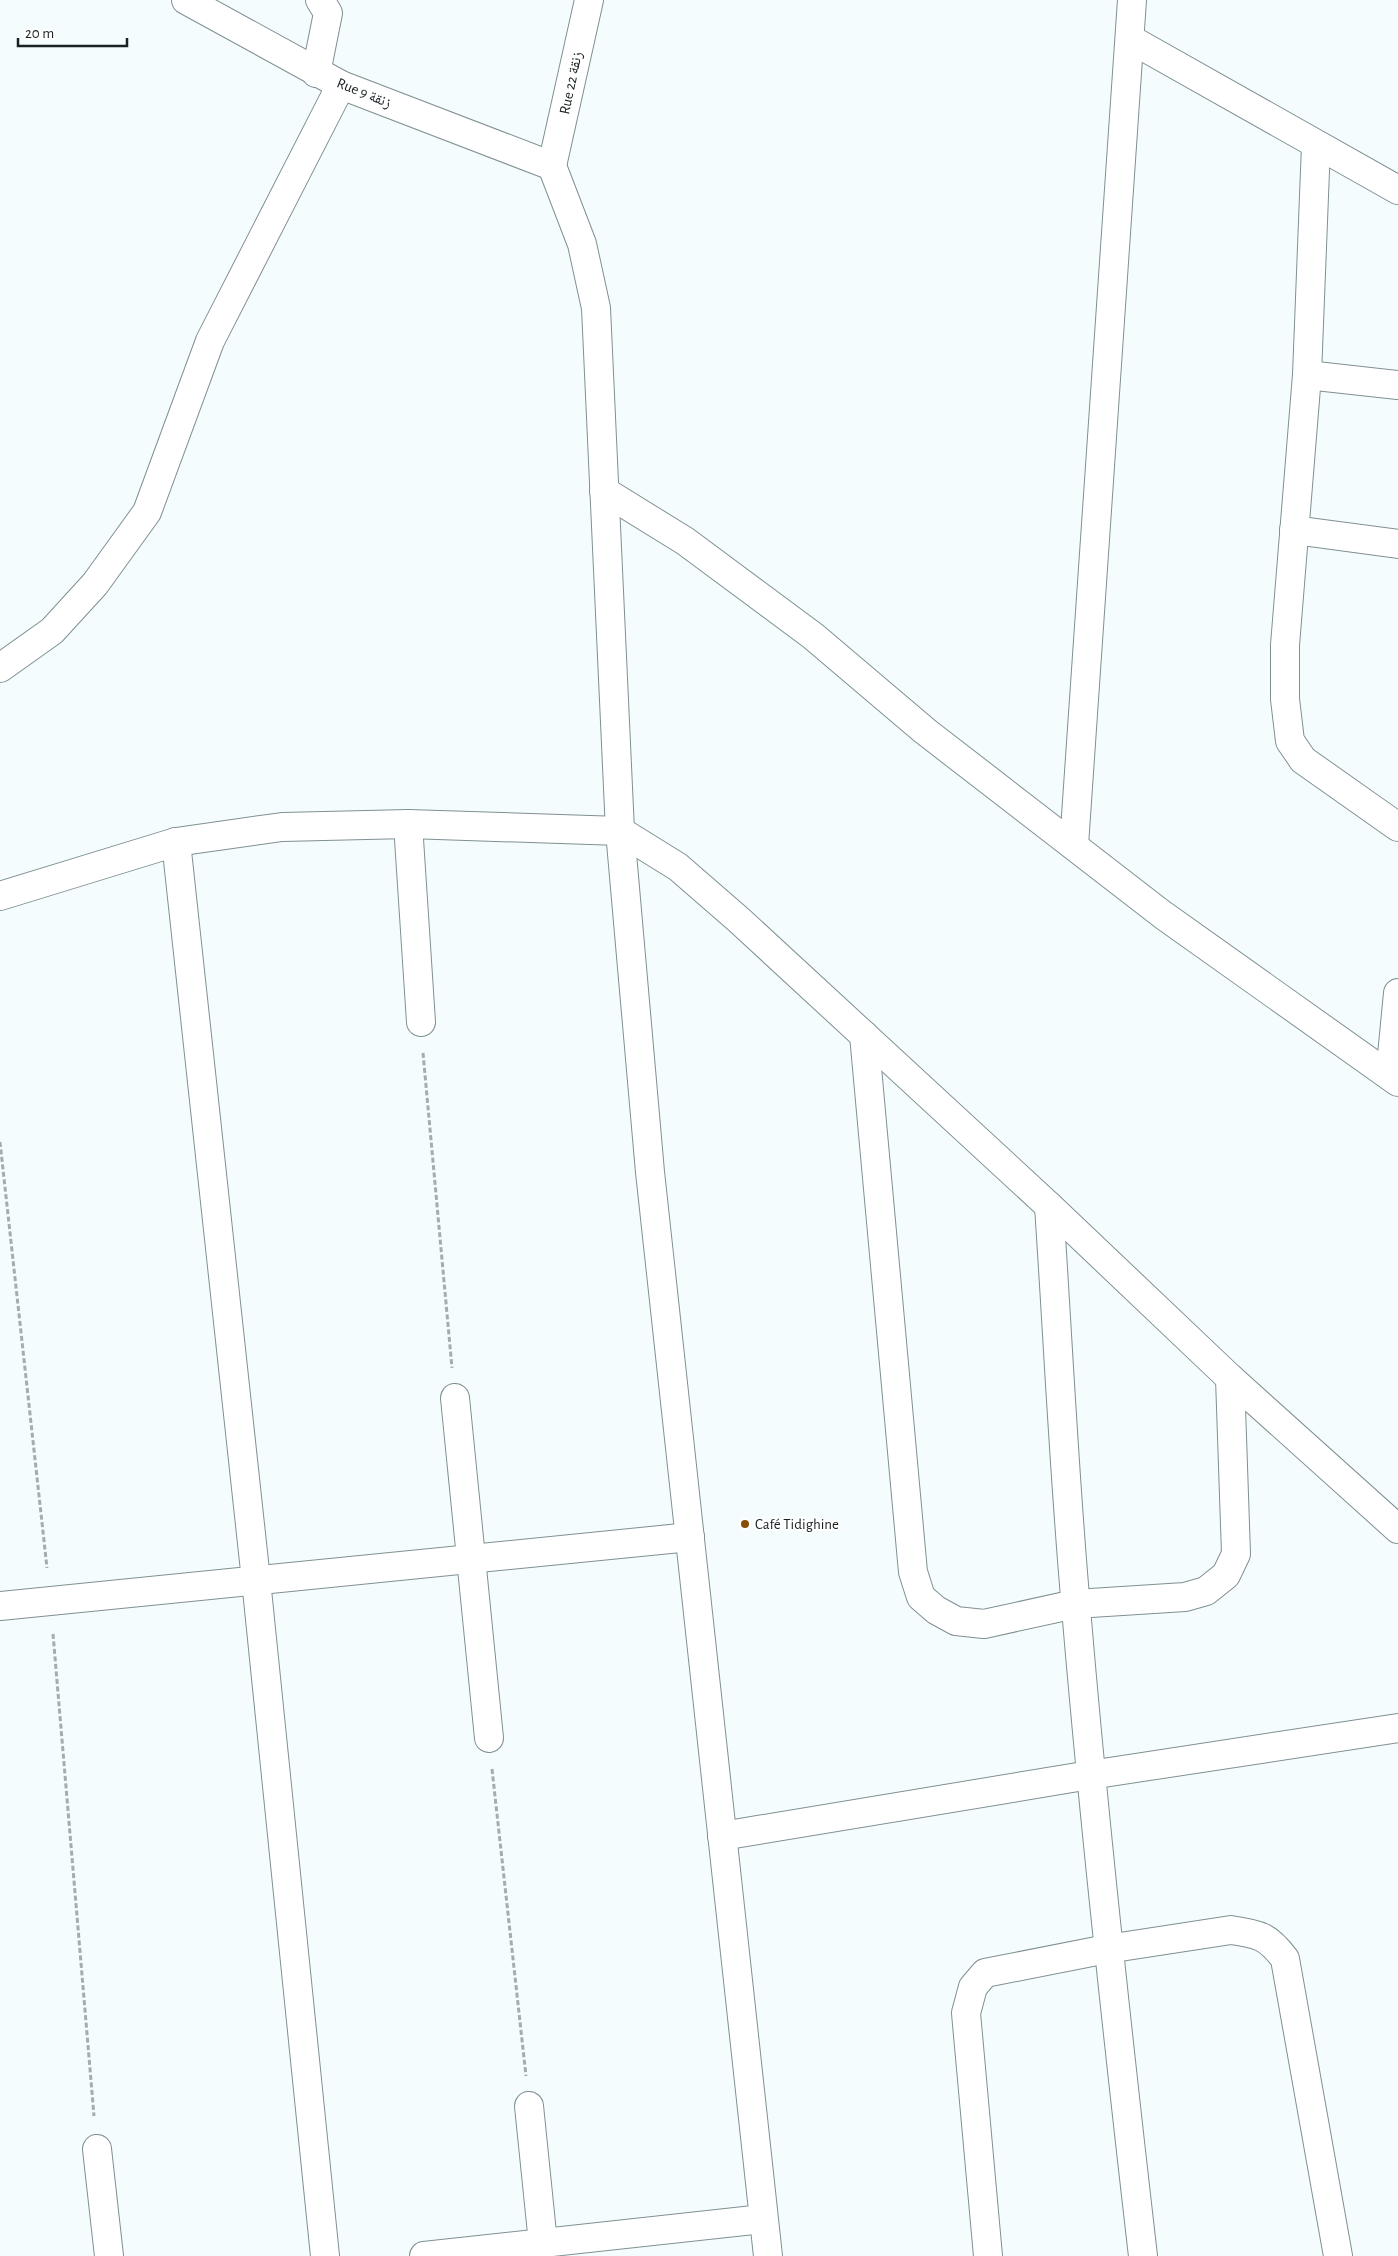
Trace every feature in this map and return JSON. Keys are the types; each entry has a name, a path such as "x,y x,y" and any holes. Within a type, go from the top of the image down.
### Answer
{"street":[{"name":"Rue 9 زنقة","path":"186,0 341,85 552,166"},
{"name":"Rue 22 زنقة","path":"552,166 589,0"},
{"path":"1074,845 1132,0"},
{"path":"316,72 326,4"},
{"path":"1130,39 1398,190"},
{"path":"0,668 52,631 96,584 146,512 210,340 341,85"},
{"path":"1316,145 1307,375 1285,644 1285,699 1290,742 1303,760 1398,828"},
{"path":"552,166 582,244 596,308 620,831 650,1172 768,2256"},
{"path":"1307,375 1398,385"},
{"path":"604,491 685,541 813,636 925,731 1163,915 1394,1079"},
{"path":"1294,530 1398,544"},
{"path":"408,824 421,1022"},
{"path":"0,896 176,842 282,827 408,824 620,831 678,867 739,920 1049,1206 1230,1378 1398,1529"},
{"path":"176,842 256,1580 325,2256"},
{"path":"1394,1079 1398,993"},
{"path":"864,1035 913,1572 921,1597 936,1610 956,1621 984,1624 1075,1604 1184,1597 1206,1591 1226,1576 1236,1554 1230,1378"},
{"path":"1049,1206 1075,1604 1090,1775 1107,1948 1143,2256"},
{"path":"455,1398 489,1738"},
{"path":"0,1606 690,1537"},
{"path":"722,1836 1090,1775 1398,1728"},
{"path":"988,2256 966,2012 973,1987 985,1972 1107,1948 1232,1930 1258,1934 1274,1944 1285,1959 1338,2256"},
{"path":"529,2106 543,2243"},
{"path":"97,2149 109,2256"},
{"path":"424,2256 763,2219"}],"path":[{"path":"421,1022 455,1398"},
{"path":"0,1142 51,1601 97,2149"},
{"path":"489,1738 529,2106"}],"place":[{"name":"Café Tidighine","path":"745,1524"}]}
